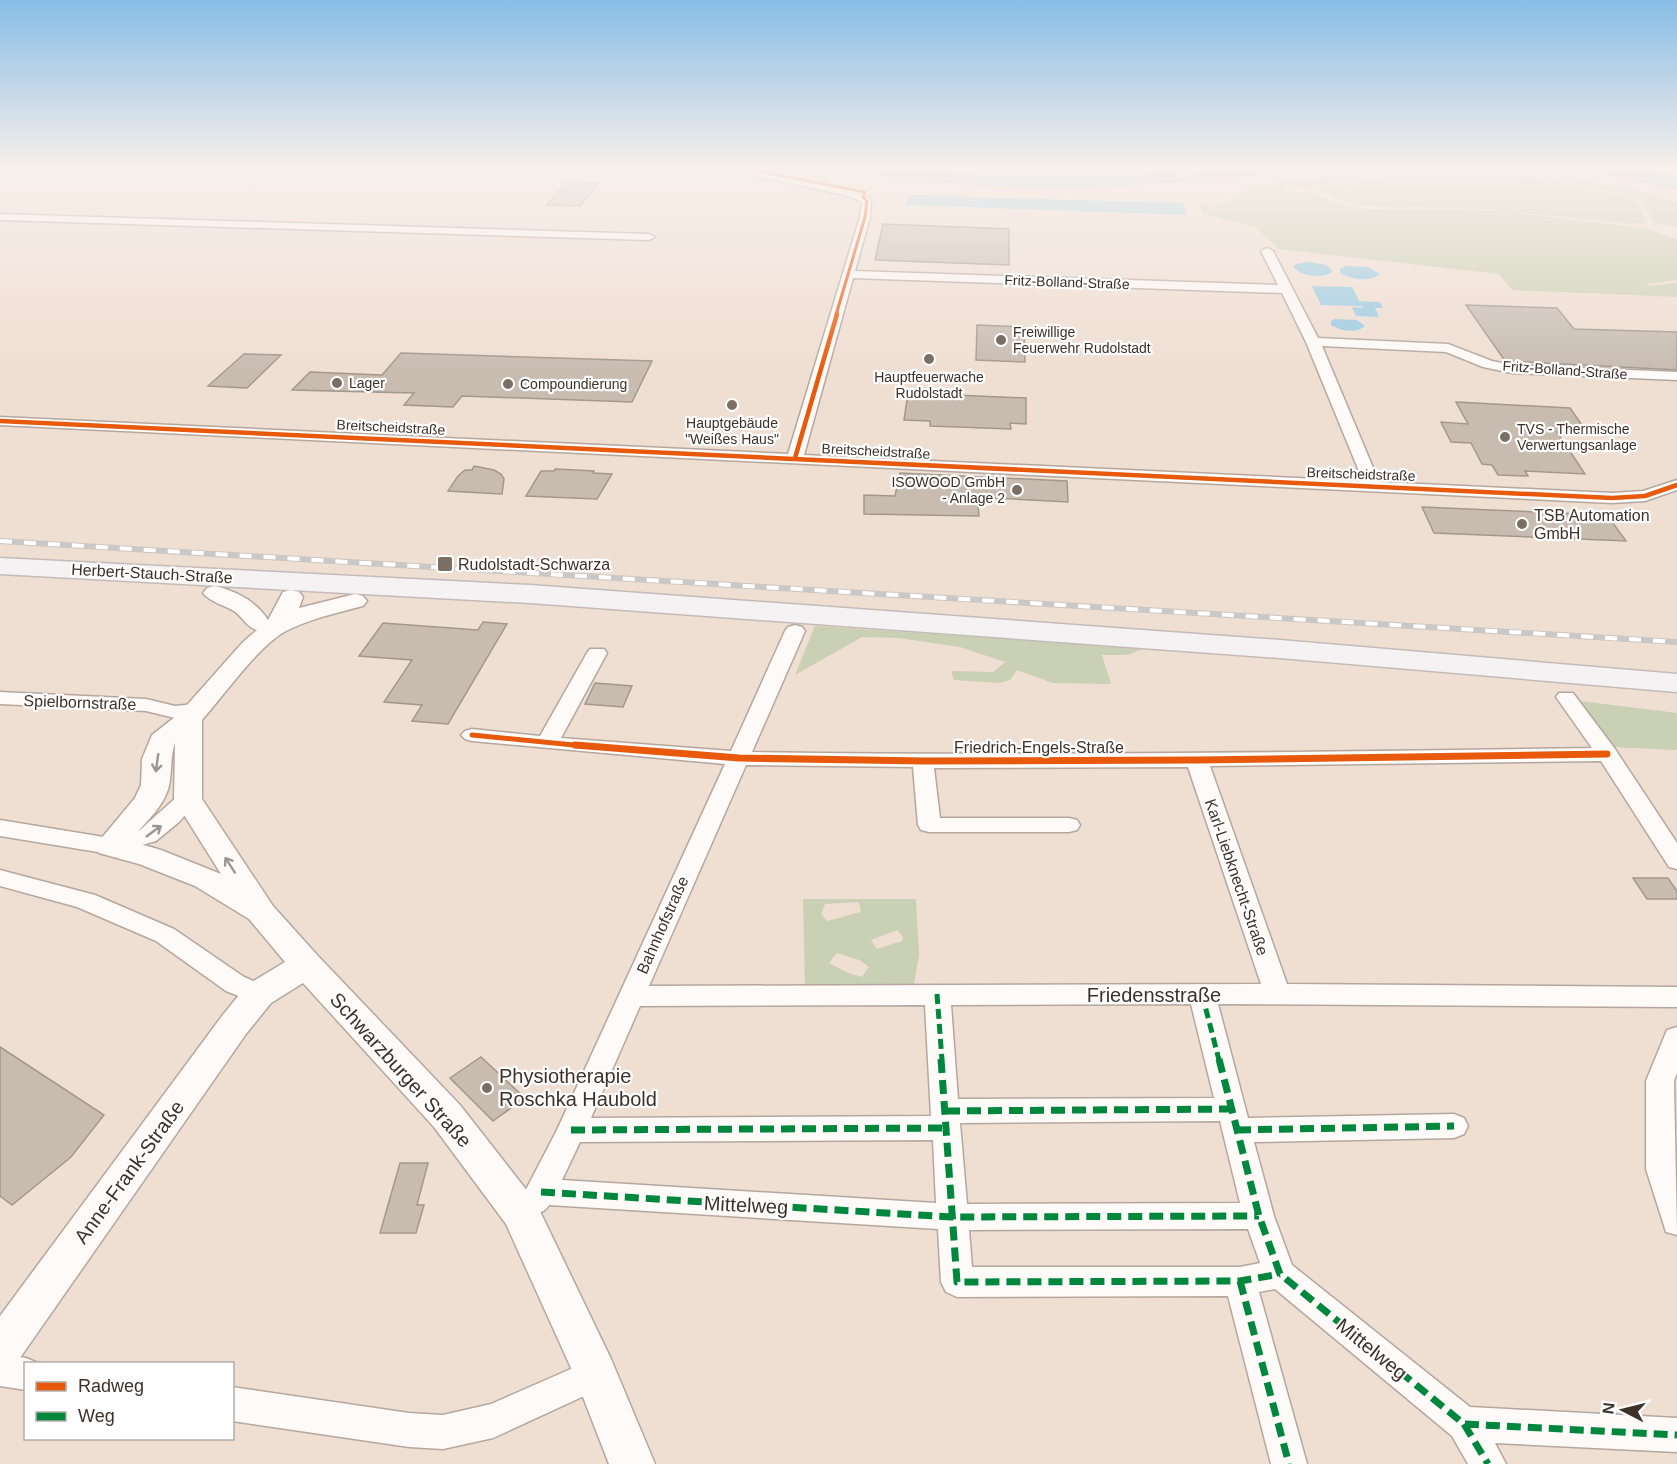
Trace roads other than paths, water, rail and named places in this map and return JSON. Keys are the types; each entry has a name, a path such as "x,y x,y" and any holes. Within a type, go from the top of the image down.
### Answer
{"main road":[{"name":"Herbert-Stauch-Straße","path":"0,566 297,589"},
{"name":"Herbert-Stauch-Straße","path":"0,580 215,593 297,589"},
{"path":"297,589 355,601 510,609 686,607"},
{"path":"297,589 530,594 1210,644 1677,683"}],"street":[{"path":"627,236 649,237"},
{"path":"795,458 860,236"},
{"path":"1266,251 1313,342 1373,486"},
{"name":"Fritz-Bolland-Straße","path":"849,274 1286,290"},
{"name":"Fritz-Bolland-Straße","path":"1313,342 1448,348 1512,369 1677,376"},
{"name":"Breitscheidstraße","path":"0,421 1612,498 1645,496 1677,485"},
{"path":"110,846 148,802 155,785 156,759 162,741 192,714 261,633 284,616 297,589"},
{"path":"215,593 250,610 261,633"},
{"path":"261,633 313,611 355,601"},
{"name":"Bahnhofstraße","path":"531,1203 571,1130 795,631"},
{"path":"547,743 597,653"},
{"path":"1566,697 1677,861"},
{"name":"Spielbornstraße","path":"0,698 146,705 192,714"},
{"path":"188,799 192,714"},
{"name":"Friedrich-Engels-Straße","path":"472,735 739,758 1197,760 1606,754"},
{"path":"923,760 929,825 1069,825"},
{"name":"Karl-Liebknecht-Straße","path":"1197,760 1277,994"},
{"name":"Schwarzburger Straße","path":"110,846 147,836 171,817 188,799 262,914 306,965 531,1203 632,1464"},
{"name":"Schwarzburger Straße","path":"0,828 110,846 150,857 206,879 262,914"},
{"path":"0,878 86,902 165,935 236,984 259,994"},
{"name":"Anne-Frank-Straße","path":"0,1351 259,994 306,965"},
{"path":"937,994 957,1282 1240,1281 1280,1274 1259,1216 1202,994"},
{"name":"Friedensstraße","path":"631,996 1277,994 1677,998"},
{"path":"1677,1037 1660,1082 1661,1169 1677,1222"},
{"path":"571,1130 946,1119 1234,1120 1454,1126"},
{"name":"Mittelweg","path":"531,1203 952,1217 1259,1216"},
{"name":"Mittelweg","path":"1280,1274 1464,1424 1488,1464"},
{"path":"1240,1281 1289,1464"},
{"path":"0,1371 24,1374"},
{"path":"234,1404 409,1430 443,1432 493,1421 596,1374"},
{"path":"1464,1424 1677,1435"}],"water":[{"path":"1310,262 1326,265 1333,271 1329,274 1313,276 1293,267 1296,264"},
{"path":"1346,266 1368,267 1380,274 1366,279 1350,277 1340,273 1340,269"},
{"path":"1312,286 1352,287 1362,306 1321,305"},
{"path":"1360,301 1380,302 1383,308 1375,308 1379,317 1356,316 1352,307 1363,308"},
{"path":"1335,319 1357,320 1365,326 1353,331 1339,329 1331,325 1331,321"}],"railway":[{"path":"0,541 1677,642"}],"place":[{"name":"Freiwillige Feuerwehr Rudolstadt","path":"1001,340"},
{"name":"Hauptfeuerwache Rudolstadt","path":"929,359"},
{"name":"Lager","path":"337,383"},
{"name":"Compoundierung","path":"508,384"},
{"name":"Hauptgebäude \"Weißes Haus\"","path":"732,405"},
{"name":"TVS - Thermische Verwertungsanlage","path":"1505,437"},
{"name":"ISOWOOD GmbH - Anlage 2","path":"1017,490"},
{"name":"TSB Automation GmbH","path":"1522,524"},
{"name":"Rudolstadt-Schwarza","path":"445,564"},
{"name":"Physiotherapie Roschka Haubold","path":"487,1088"}]}
